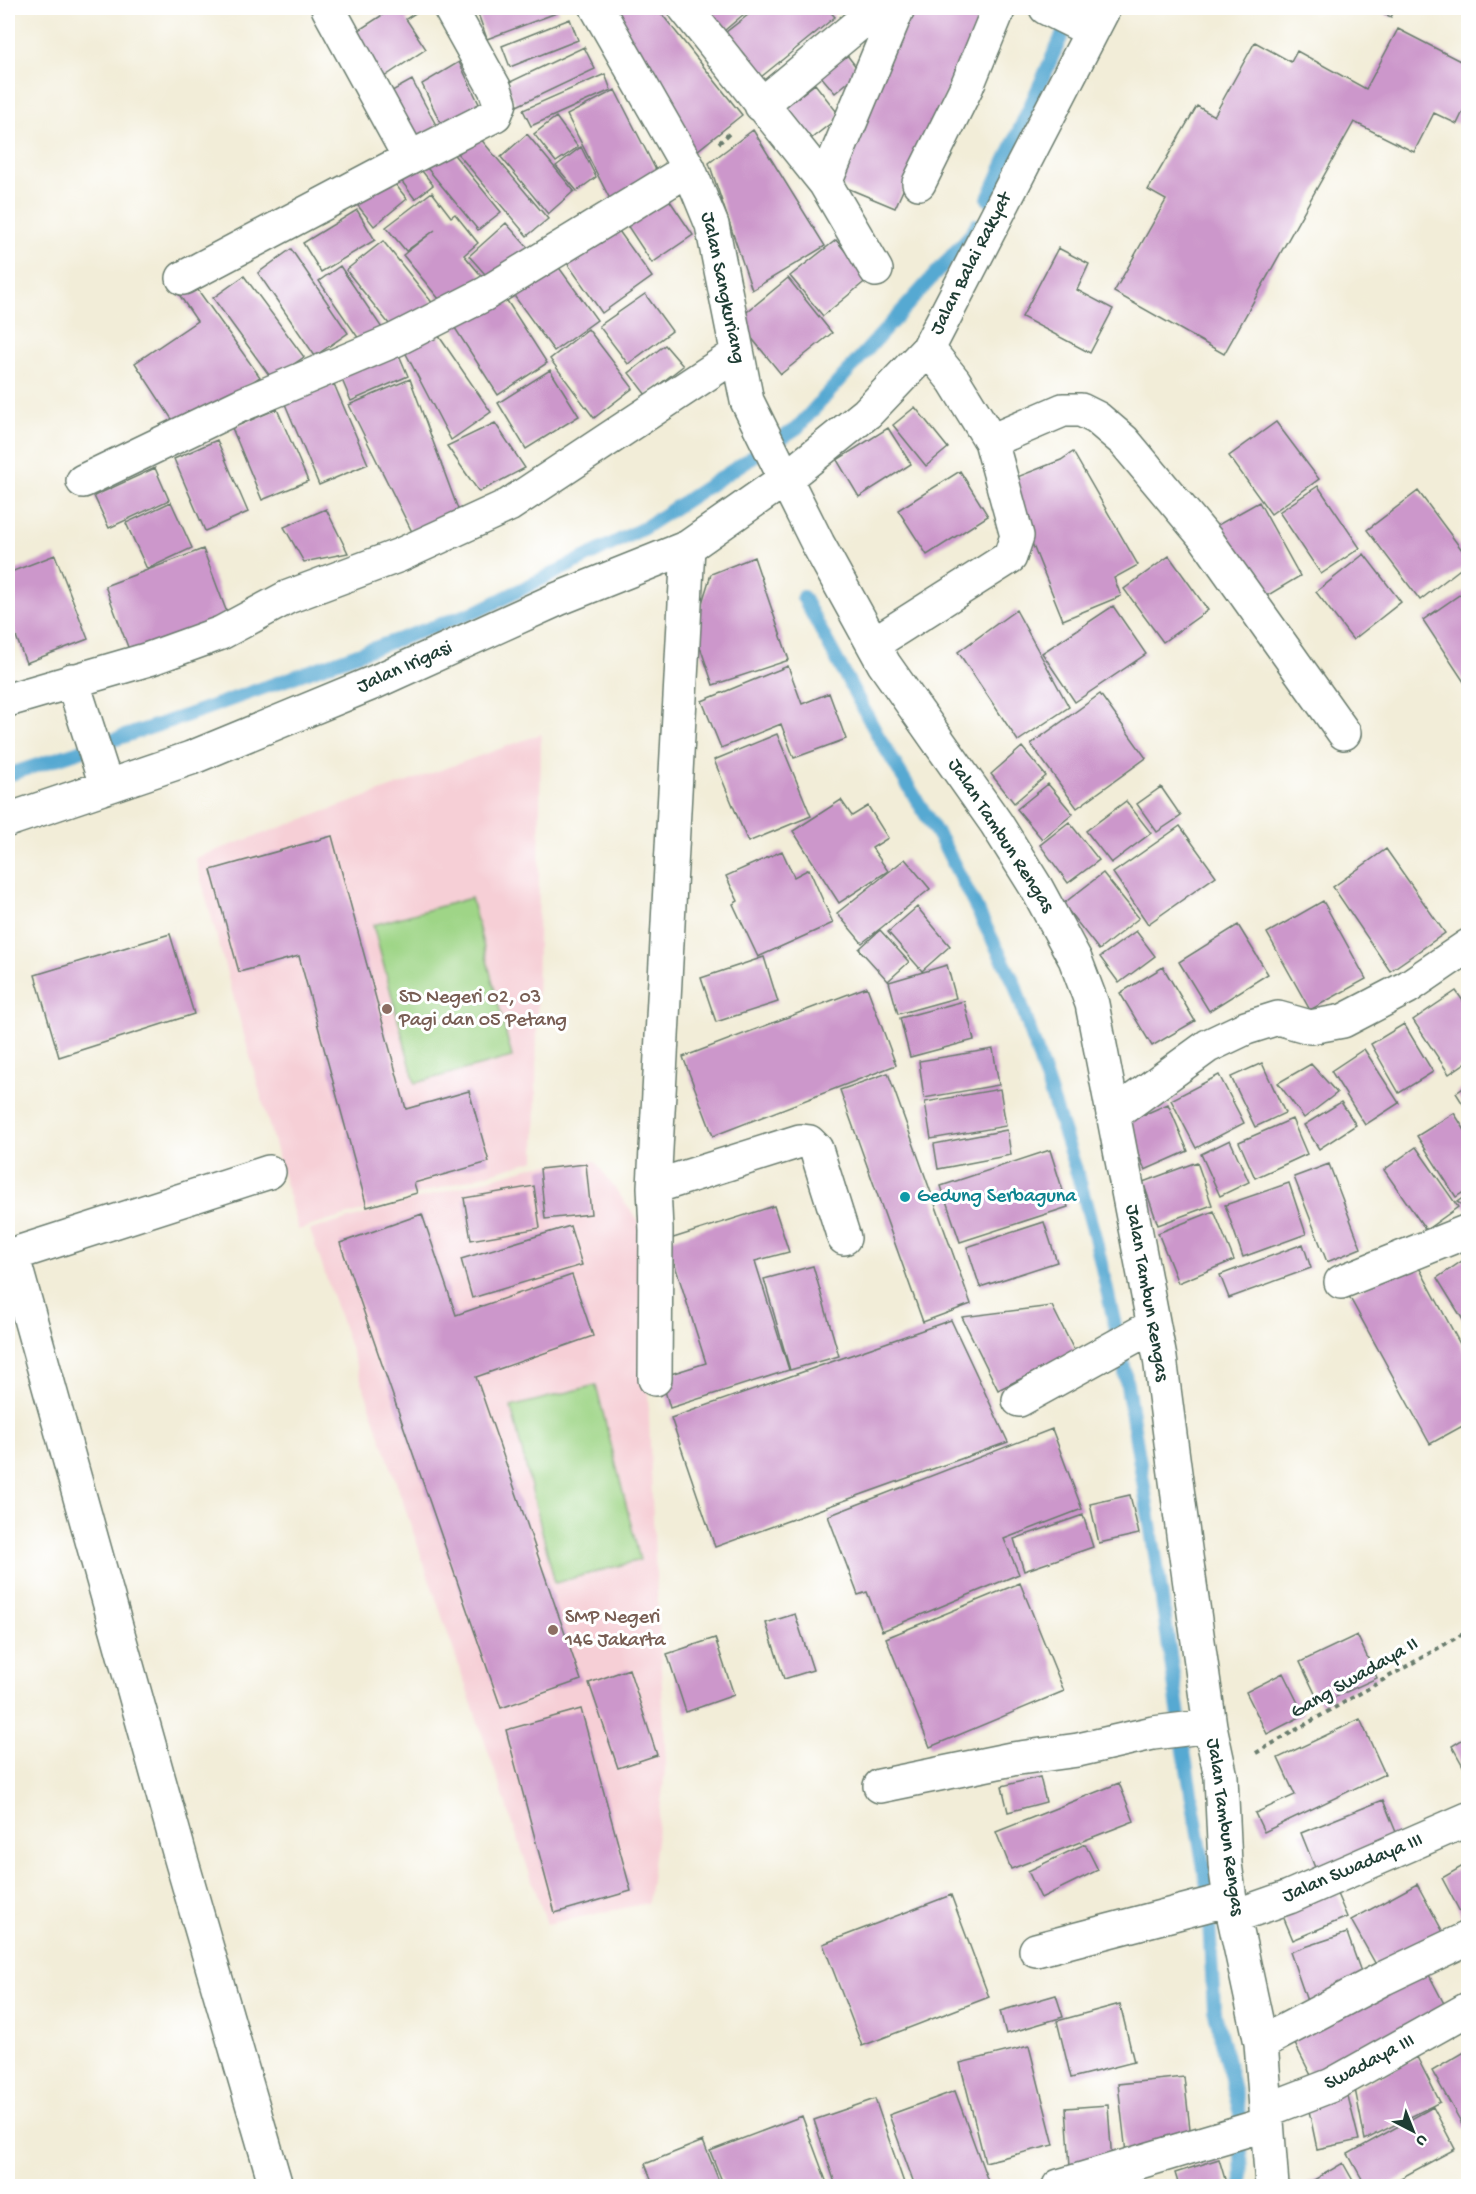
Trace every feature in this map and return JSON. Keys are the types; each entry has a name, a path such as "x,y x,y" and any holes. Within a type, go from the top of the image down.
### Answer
{"street":[{"path":"329,8 410,158"},
{"path":"183,278 495,115 501,103 450,8"},
{"name":"Jalan Sangkuriang","path":"597,8 689,169 712,225 747,401 783,475"},
{"path":"685,8 825,183 876,270"},
{"path":"761,105 878,8"},
{"path":"825,183 898,8"},
{"path":"919,183 967,86 999,8"},
{"path":"1046,8 1091,20"},
{"name":"Jalan Balai Rakyat","path":"783,475 867,413 928,349 1091,20"},
{"path":"83,481 241,405 395,340 485,294 689,169"},
{"path":"873,644 1010,556 1017,536 991,441 954,381 928,349"},
{"path":"8,700 74,685 221,633 288,597 400,555 498,510 552,477 737,354"},
{"path":"991,441 1063,410 1081,410 1096,418 1124,441 1206,539 1344,733"},
{"name":"Jalan Irigasi","path":"8,820 191,758 375,682 558,599 688,547 783,475"},
{"name":"Jalan Tambun Rengas","path":"783,475 884,664 996,824 1036,886 1076,959 1092,1004 1149,1328 1160,1358 1206,1726 1221,1777 1225,1864 1223,1905 1262,2043 1265,2120 1272,2187"},
{"path":"655,1379 654,1187 688,547"},
{"path":"74,685 106,785"},
{"path":"1113,1115 1208,1046 1246,1028 1278,1018 1310,1027 1342,1021 1408,987 1468,946"},
{"path":"654,1187 800,1141 809,1142 816,1149 844,1238"},
{"path":"269,1172 10,1255 276,2187"},
{"path":"1341,1282 1468,1231"},
{"path":"1019,1400 1149,1328"},
{"path":"880,1786 979,1765 1078,1750 1165,1731 1206,1726"},
{"name":"Jalan Swadaya III","path":"1036,1950 1223,1905 1289,1897 1468,1819"},
{"path":"1262,2043 1384,1978 1468,1938"},
{"name":"Swadaya III","path":"1059,2187 1222,2139 1265,2120 1332,2085 1468,2009"}],"path":[{"path":"689,169 761,105"},
{"name":"Gang Swadaya II","path":"1256,1753 1468,1631"}],"shaded area":[{"name":"SD Negeri 02, 03 Pagi dan 05 Petang","path":"541,734 535,1160 298,1230 195,858"},
{"name":"SMP Negeri 146 Jakarta","path":"595,1161 642,1226 652,1498 666,1763 648,1903 547,1924 310,1230 538,1165"}],"green space":[{"path":"471,898 512,1057 415,1083 373,925"},
{"path":"596,1385 640,1560 555,1583 511,1407"}],"building":[{"path":"393,8 423,8 406,19 426,49 381,79 353,34"},
{"path":"476,8 557,8 559,12 487,39"},
{"path":"612,8 657,8 742,115 693,154"},
{"path":"693,8 751,8 718,36"},
{"path":"757,8 827,8 835,17 756,81 721,36"},
{"path":"910,8 985,8 895,208 835,183"},
{"path":"1372,8 1396,8 1391,17"},
{"path":"570,19 578,40 510,67 502,46"},
{"path":"1398,29 1468,65 1468,101 1457,124 1434,113 1414,152 1354,122 1224,354 1114,292 1166,200 1148,190 1197,106 1214,116 1255,42 1291,62 1297,51 1366,89"},
{"path":"840,46 860,72 835,93 814,68"},
{"path":"584,47 595,69 517,106 506,84"},
{"path":"459,62 480,106 441,124 422,84"},
{"path":"605,74 611,90 531,126 523,110"},
{"path":"412,80 437,127 408,142 383,96"},
{"path":"815,84 840,116 803,145 778,113"},
{"path":"615,90 660,178 612,203 567,115"},
{"path":"556,117 578,147 556,162 534,134"},
{"path":"753,130 825,246 752,290 709,163"},
{"path":"527,134 574,191 548,214 501,157"},
{"path":"479,137 548,219 527,236 458,154"},
{"path":"446,145 501,212 478,230 423,163"},
{"path":"581,147 596,177 577,191 556,166"},
{"path":"415,162 433,185 415,199 397,175"},
{"path":"388,175 407,199 374,226 355,202"},
{"path":"432,192 451,217 455,214 478,243 464,255 485,280 448,310 403,255 435,230 406,251 386,227"},
{"path":"668,198 693,235 652,263 627,225"},
{"path":"357,210 375,240 321,272 303,243"},
{"path":"506,223 530,250 492,282 469,256"},
{"path":"614,224 652,277 602,313 565,260"},
{"path":"836,240 868,279 823,316 790,276"},
{"path":"383,241 434,305 397,334 346,270"},
{"path":"1058,248 1089,264 1077,290 1113,309 1090,353 1022,317"},
{"path":"291,249 348,333 315,356 258,273"},
{"path":"555,262 597,320 554,351 512,293"},
{"path":"340,266 382,328 361,342 319,281"},
{"path":"244,276 304,357 272,379 213,298"},
{"path":"788,278 832,333 781,374 737,320"},
{"path":"193,283 260,377 179,430 135,363 197,321 178,293"},
{"path":"502,293 547,363 498,395 453,325"},
{"path":"645,294 672,331 628,364 599,326"},
{"path":"434,329 491,412 451,440 403,348"},
{"path":"588,329 633,388 594,418 550,359"},
{"path":"394,343 408,376 351,401 337,368"},
{"path":"665,345 683,366 646,395 629,373"},
{"path":"550,370 579,416 526,449 498,403"},
{"path":"410,379 462,520 418,544 349,405"},
{"path":"334,384 368,464 319,485 285,404"},
{"path":"915,407 948,448 926,466 893,425"},
{"path":"277,409 308,481 262,500 232,428"},
{"path":"1276,422 1319,479 1271,514 1229,456"},
{"path":"495,423 525,468 479,492 447,446"},
{"path":"888,428 911,464 859,497 837,460"},
{"path":"217,440 248,512 205,531 174,459"},
{"path":"1073,452 1138,565 1114,578 1121,596 1063,620 1007,481 1061,460"},
{"path":"155,468 169,500 109,528 94,496"},
{"path":"960,471 988,516 927,555 898,510"},
{"path":"1318,486 1360,548 1321,574 1279,512"},
{"path":"1418,491 1468,558 1468,563 1420,600 1367,530"},
{"path":"171,502 192,548 147,569 126,523"},
{"path":"1259,502 1300,576 1258,601 1216,526"},
{"path":"326,509 348,553 304,562 284,527"},
{"path":"203,549 229,618 131,655 105,586"},
{"path":"1364,554 1401,602 1353,640 1316,592"},
{"path":"55,555 88,639 26,663 8,615 8,573"},
{"path":"1169,556 1208,610 1163,642 1124,589"},
{"path":"754,557 789,660 713,685 694,629 711,574"},
{"path":"1468,589 1468,688 1423,620"},
{"path":"1113,606 1146,654 1075,702 1042,653"},
{"path":"1016,610 1069,707 1018,741 958,652"},
{"path":"788,666 802,704 829,693 846,739 794,758 781,724 721,748 702,701"},
{"path":"1100,694 1146,758 1077,808 1031,744"},
{"path":"777,734 811,816 748,842 714,760"},
{"path":"1022,747 1046,776 1014,803 991,774"},
{"path":"1048,784 1073,814 1042,839 1017,809"},
{"path":"1161,787 1181,816 1157,832 1137,804"},
{"path":"841,800 852,816 868,806 888,838 872,848 888,871 839,903 793,831"},
{"path":"1126,801 1151,833 1111,863 1086,831"},
{"path":"1069,822 1099,860 1068,883 1040,845"},
{"path":"1180,826 1216,876 1148,924 1113,873"},
{"path":"332,836 406,1109 469,1091 489,1162 414,1183 417,1193 367,1207 299,956 239,972 211,870"},
{"path":"1386,849 1445,933 1390,971 1333,887"},
{"path":"782,851 794,877 809,869 833,923 758,957 733,904 738,901 726,876"},
{"path":"905,859 930,889 862,943 837,913"},
{"path":"1103,873 1139,918 1099,950 1063,904"},
{"path":"1323,901 1366,979 1310,1010 1267,933"},
{"path":"917,907 950,946 922,971 888,932"},
{"path":"1238,925 1268,974 1209,1011 1179,962"},
{"path":"880,930 909,962 888,981 859,949"},
{"path":"1136,931 1155,956 1119,983 1100,957"},
{"path":"170,934 194,1014 59,1057 35,975"},
{"path":"764,957 778,1002 716,1022 701,978"},
{"path":"947,965 956,998 898,1014 889,982"},
{"path":"1163,967 1195,1021 1152,1046 1120,993"},
{"path":"867,987 896,1065 713,1136 683,1057"},
{"path":"1456,991 1468,1008 1468,1061 1449,1074 1413,1020"},
{"path":"964,1001 974,1040 910,1057 900,1018"},
{"path":"1404,1024 1433,1072 1399,1093 1371,1044"},
{"path":"993,1049 999,1085 924,1098 919,1061"},
{"path":"1364,1049 1399,1103 1365,1125 1331,1071"},
{"path":"1262,1063 1285,1113 1255,1127 1231,1077"},
{"path":"1311,1064 1337,1093 1304,1118 1278,1083"},
{"name":"Gedung Serbaguna","path":"888,1073 971,1304 923,1322 840,1090"},
{"path":"1219,1075 1244,1123 1196,1148 1171,1100"},
{"path":"1468,1085 1468,1112 1456,1093"},
{"path":"1000,1089 1006,1126 931,1139 925,1102"},
{"path":"1341,1102 1356,1125 1319,1149 1304,1125"},
{"path":"1168,1104 1188,1151 1145,1170 1125,1123"},
{"path":"1454,1113 1468,1135 1468,1189 1456,1197 1417,1136"},
{"path":"1292,1119 1307,1154 1255,1178 1239,1142"},
{"path":"1007,1130 1011,1155 938,1169 934,1144"},
{"path":"1230,1140 1249,1182 1220,1196 1201,1154"},
{"path":"1416,1147 1458,1207 1426,1230 1384,1170"},
{"path":"1050,1150 1068,1207 960,1242 941,1186"},
{"path":"1197,1162 1212,1205 1158,1225 1143,1182"},
{"path":"586,1164 591,1214 545,1219 540,1169"},
{"path":"1329,1164 1361,1248 1327,1262 1294,1177"},
{"path":"1289,1183 1306,1234 1243,1257 1225,1205"},
{"path":"534,1186 540,1228 471,1240 464,1198"},
{"path":"1468,1194 1468,1209 1457,1202"},
{"path":"774,1206 789,1252 755,1261 789,1370 670,1408 661,1377 706,1363 667,1240"},
{"path":"1214,1211 1234,1260 1178,1283 1158,1233"},
{"path":"422,1214 456,1315 572,1275 593,1336 476,1377 581,1680 501,1708 340,1243"},
{"path":"1044,1222 1057,1262 980,1287 967,1247"},
{"path":"570,1226 582,1265 472,1298 461,1259"},
{"path":"1303,1244 1311,1268 1229,1298 1220,1275"},
{"path":"1468,1257 1468,1328 1437,1278"},
{"path":"1415,1260 1468,1359 1468,1423 1430,1444 1349,1296"},
{"path":"813,1266 839,1356 790,1370 764,1279"},
{"path":"1052,1306 1075,1352 998,1390 962,1317"},
{"path":"951,1320 1008,1442 715,1547 671,1418"},
{"path":"1052,1429 1082,1509 1004,1539 1019,1574 882,1631 867,1592 858,1595 828,1516"},
{"path":"1130,1495 1139,1534 1099,1543 1090,1504"},
{"path":"1083,1515 1093,1547 1024,1571 1014,1539"},
{"path":"1020,1583 1064,1691 930,1747 886,1638"},
{"path":"795,1614 813,1670 784,1679 766,1623"},
{"path":"1357,1635 1377,1678 1320,1704 1300,1662"},
{"path":"715,1638 734,1695 686,1712 667,1654"},
{"path":"629,1669 657,1755 618,1768 589,1683"},
{"path":"1283,1673 1304,1715 1267,1734 1246,1692"},
{"path":"581,1709 631,1891 555,1913 506,1730"},
{"path":"1360,1719 1385,1774 1264,1832 1255,1813 1295,1795 1278,1758"},
{"path":"1468,1736 1468,1775 1452,1746"},
{"path":"1040,1777 1046,1802 1008,1812 1002,1786"},
{"path":"1119,1783 1134,1821 1011,1869 996,1832"},
{"path":"1383,1800 1402,1847 1320,1880 1301,1833"},
{"path":"1085,1844 1098,1870 1041,1898 1028,1871"},
{"path":"1468,1863 1468,1927 1442,1878"},
{"path":"1417,1884 1444,1934 1379,1970 1351,1920"},
{"path":"1334,1887 1347,1917 1293,1940 1280,1909"},
{"path":"951,1895 989,1997 862,2046 823,1944"},
{"path":"1347,1933 1365,1983 1308,2004 1290,1952"},
{"path":"1427,1971 1451,2017 1317,2087 1293,2040"},
{"path":"1056,1995 1063,2017 1006,2034 1000,2011"},
{"path":"1120,2004 1134,2062 1071,2078 1057,2021"},
{"path":"1029,2046 1054,2145 985,2162 960,2063"},
{"path":"1468,2050 1468,2127 1465,2129 1432,2071"},
{"path":"1417,2057 1440,2102 1365,2140 1355,2089"},
{"path":"1184,2077 1192,2146 1126,2153 1118,2084"},
{"path":"955,2091 989,2184 915,2186 889,2115"},
{"path":"1347,2092 1359,2140 1317,2149 1307,2101"},
{"path":"875,2099 904,2183 894,2186 836,2186 814,2120"},
{"path":"1108,2105 1112,2163 1070,2167 1066,2108"},
{"path":"1433,2107 1455,2149 1386,2186 1366,2186 1348,2154"},
{"path":"802,2116 828,2186 724,2186 710,2151"},
{"path":"703,2141 721,2186 654,2186 645,2164"},
{"path":"1219,2159 1227,2186 1179,2186 1175,2173"},
{"path":"1343,2163 1356,2186 1308,2186 1307,2184"}],"waterway":[{"path":"988,199 1069,20"},
{"path":"8,775 185,716 480,610 644,528 797,428 973,232 976,225"},
{"path":"803,597 878,736 944,845 1014,982 1079,1179 1095,1237 1123,1361 1159,1578 1184,1751 1207,1886 1214,2009 1240,2114 1242,2186"}],"place":[{"name":"SD Negeri 02, 03 Pagi dan 05 Petang","path":"387,1009"},
{"name":"Gedung Serbaguna","path":"905,1197"},
{"name":"SMP Negeri 146 Jakarta","path":"553,1630"}]}
